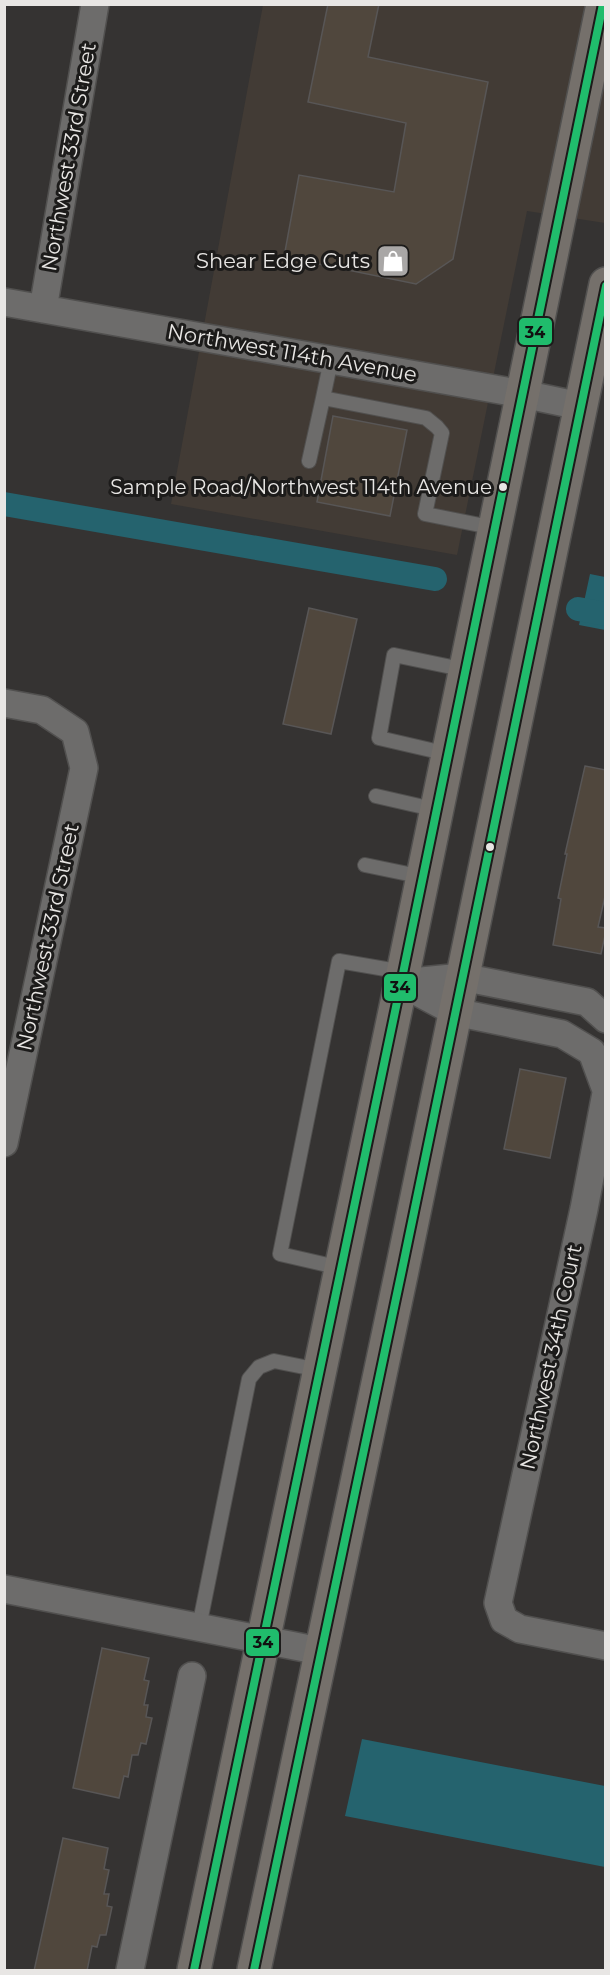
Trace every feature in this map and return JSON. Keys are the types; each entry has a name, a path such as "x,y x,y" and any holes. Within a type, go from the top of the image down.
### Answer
{"main road":[{"path":"195,1971 603,4"},
{"path":"254,1971 606,284"}],"street":[{"name":"Northwest 33rd Street","path":"43,309 95,4"},
{"name":"Northwest 114th Avenue","path":"4,302 580,406"},
{"name":"Northwest 33rd Street","path":"4,703 42,710 75,732 84,768 4,1143"},
{"path":"402,977 462,977 587,1002 606,1019"},
{"name":"Northwest 34th Court","path":"402,977 455,1012 562,1034 592,1052 606,1091 595,1211 498,1604 504,1620 520,1629 606,1646"},
{"path":"4,1589 320,1651"},
{"path":"130,1971 192,1676"}],"lane":[{"path":"309,461 330,360"},
{"path":"323,398 426,418 442,433 425,514 495,528"},
{"path":"448,754 379,738 394,655 466,670"},
{"path":"376,796 437,810"},
{"path":"365,866 423,877"},
{"path":"341,1268 280,1254 339,961 402,977"},
{"path":"199,1627 249,1379 259,1367 274,1361 320,1370"}],"shaded area":[{"path":"263,5 605,5 605,223 527,211 457,555 171,504"}],"water":[{"path":"590,574 605,577 605,630 579,625"},
{"path":"362,1739 605,1786 605,1867 345,1816"}],"building":[{"path":"328,4 379,4 368,57 488,82 453,259 416,284 284,257 299,175 394,192 406,123 308,102"},
{"path":"333,416 407,430 390,516 317,502"},
{"path":"309,608 357,619 331,734 283,724"},
{"path":"585,766 606,770 606,892 598,927 606,928 606,931 601,954 553,945 561,899 558,898 567,854 565,854"},
{"path":"520,1069 566,1078 550,1158 504,1149"},
{"path":"102,1648 149,1658 144,1680 149,1681 144,1705 148,1705 146,1717 152,1718 146,1744 141,1743 138,1755 132,1755 128,1777 124,1776 119,1798 73,1788"},
{"path":"63,1838 108,1848 104,1869 109,1870 104,1894 109,1894 107,1906 112,1907 106,1935 100,1935 97,1947 92,1946 87,1971 34,1971"}],"waterway":[{"path":"4,504 435,579"},
{"path":"578,609 606,614"}],"transit line":[{"name":"34","path":"194,1970 603,4"},
{"name":"34","path":"254,1970 606,286"}],"place":[{"name":"Shear Edge Cuts","path":"393,261"},
{"name":"Sample Road/Northwest 114th Avenue","path":"503,487"}]}
